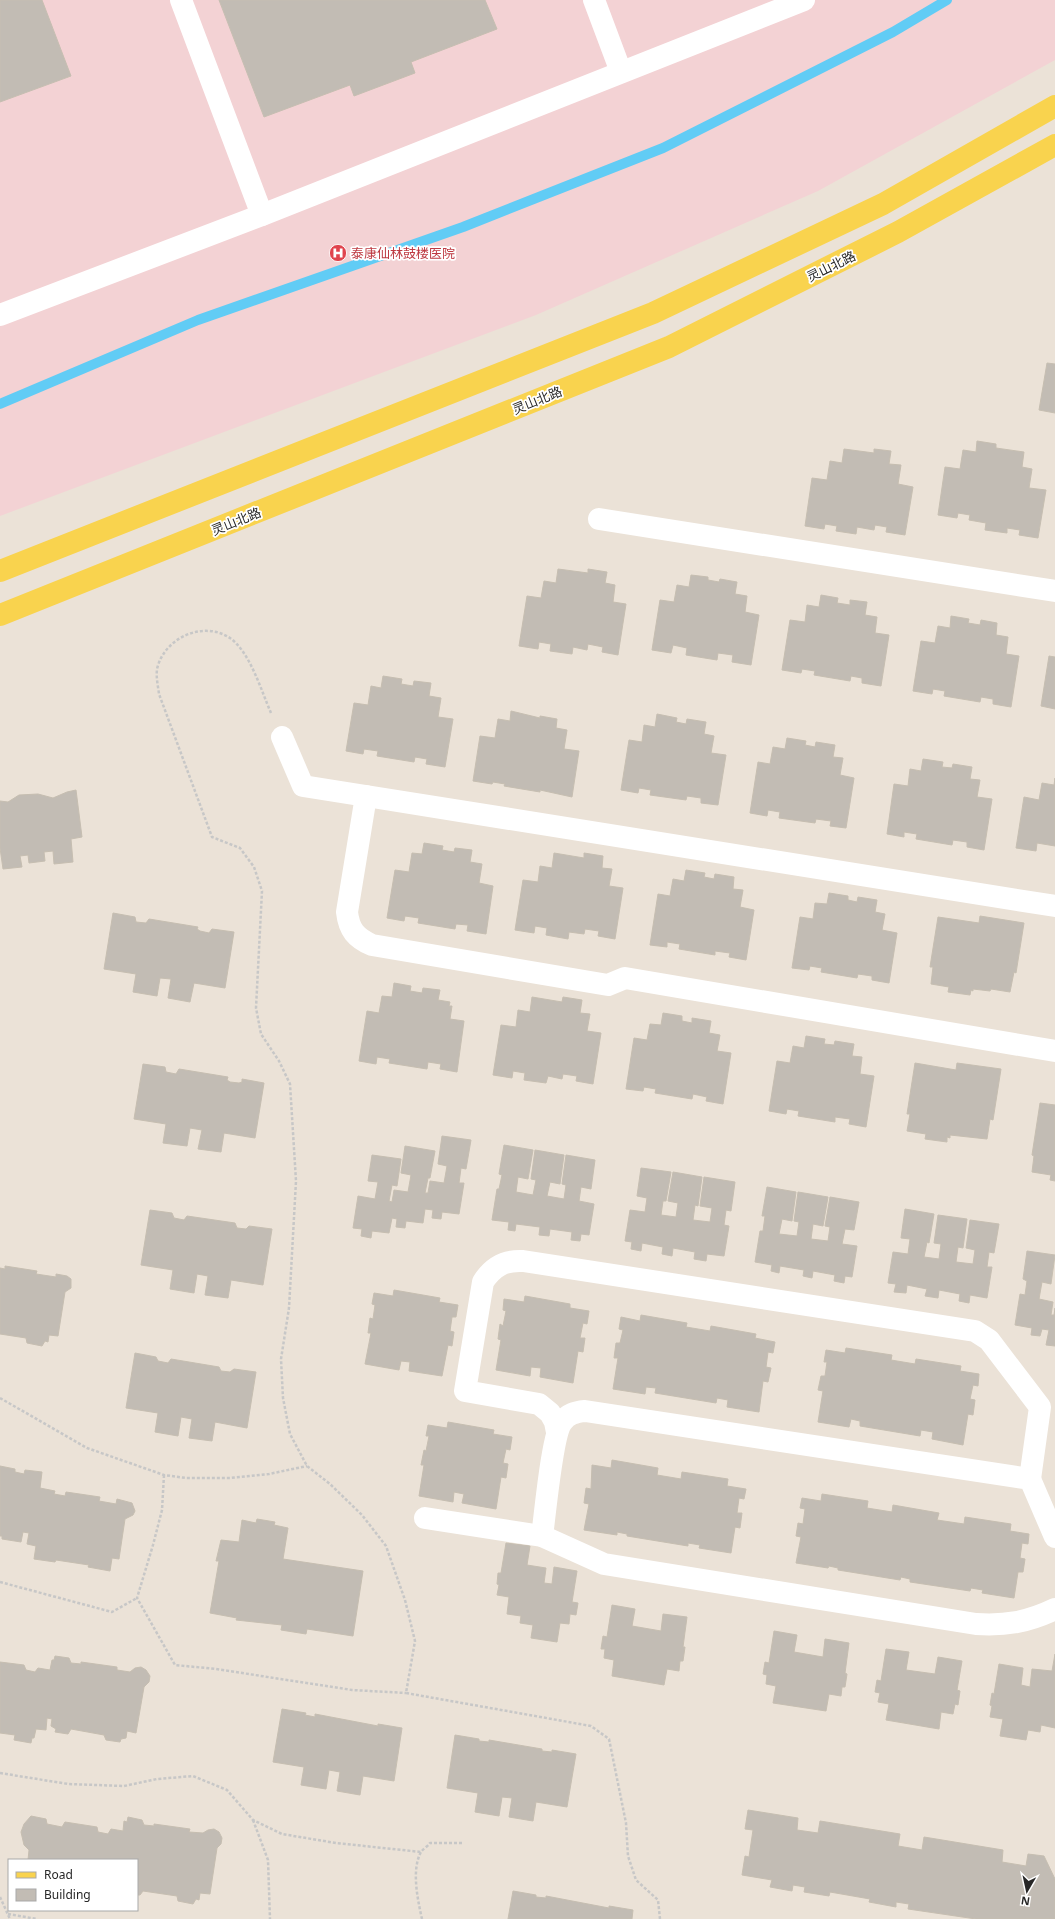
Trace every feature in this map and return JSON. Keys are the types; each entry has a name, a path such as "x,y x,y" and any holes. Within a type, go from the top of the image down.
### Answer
{"main road":[{"path":"0,571 653,313 883,204 1055,106"},
{"name":"灵山北路","path":"0,615 669,347 898,232 1055,145"}],"lane":[{"path":"181,0 262,215"},
{"path":"594,0 621,72"},
{"path":"0,315 262,215 804,0"},
{"path":"599,519 1055,591"},
{"path":"282,737 303,786 1055,906"},
{"path":"366,796 347,912 348,923 353,932 361,940 372,946 608,985 625,978 1055,1051"},
{"path":"542,1536 557,1432 555,1422 550,1413 539,1404 464,1391 483,1282 488,1274 503,1263 523,1261 975,1331 990,1340 1040,1407 1030,1479 1055,1537"},
{"path":"557,1432 566,1417 575,1412 585,1411 1030,1479"},
{"path":"425,1518 542,1536 604,1564 976,1624 1012,1624 1055,1610"}],"path":[{"path":"282,737 247,659 240,647 229,638 216,632 202,631 188,634 177,639 168,647 157,669 157,682 212,837 240,848 254,867 262,891 256,1008 261,1034 279,1061 290,1084 296,1181 289,1308 281,1359 283,1398 290,1434 307,1466 330,1484 362,1515 386,1546 405,1600 415,1641 406,1693"},
{"path":"0,1398 86,1448 164,1476 186,1478 230,1478 269,1474 307,1466"},
{"path":"0,1582 112,1612 136,1598 153,1545 162,1510 164,1476"},
{"path":"136,1598 175,1665 216,1669 352,1690 406,1693 591,1726 609,1739 626,1823 628,1856 636,1880 658,1900 660,1919"},
{"path":"0,1774 68,1784 124,1786 157,1779 193,1776 227,1790 253,1820 268,1860 270,1919"},
{"path":"253,1820 282,1834 336,1843 421,1852"},
{"path":"422,1919 416,1872 421,1852 430,1843 463,1843"},
{"path":"0,1896 10,1919"},
{"path":"8,1914 37,1919"}],"shaded area":[{"name":"泰康仙林鼓楼医院","path":"0,0 1055,0 1055,60 818,191 536,315 0,516"}],"building":[{"path":"0,0 42,0 71,76 0,102"},
{"path":"219,0 485,0 497,29 411,62 415,73 354,96 350,85 264,117"},
{"path":"1047,363 1055,364 1055,413 1039,410"},
{"path":"977,441 996,444 996,448 1024,452 1022,467 1032,469 1029,488 1046,490 1038,538 1019,535 1020,530 1007,528 1007,533 985,530 986,523 969,520 970,515 958,513 957,518 938,515 945,467 960,469 963,450 976,452"},
{"path":"844,449 874,453 874,449 891,451 889,464 901,465 898,484 913,487 905,535 886,532 887,527 875,525 874,530 857,527 856,534 836,531 837,526 825,524 824,529 805,526 812,478 827,480 830,461 842,463"},
{"path":"558,569 588,573 588,569 607,572 605,583 615,585 613,602 626,604 618,655 602,652 603,647 588,644 587,650 573,647 572,654 550,651 551,644 539,642 538,649 519,646 527,596 541,598 544,581 556,583"},
{"path":"691,575 708,577 708,580 719,582 720,579 737,582 735,594 747,596 745,612 759,615 751,665 732,662 733,655 718,653 717,660 686,655 687,648 673,645 671,653 652,650 660,600 674,602 677,585 689,587"},
{"path":"821,595 838,598 837,603 850,605 850,600 867,602 865,615 877,617 875,633 889,635 881,686 862,683 862,678 851,676 850,681 814,675 815,671 802,669 801,673 782,670 790,620 805,622 807,605 819,607"},
{"path":"951,616 969,619 968,623 980,625 981,620 997,623 996,635 1008,637 1006,654 1019,656 1011,707 993,704 993,699 981,697 980,702 944,696 945,691 933,689 932,694 913,691 921,641 935,643 938,626 950,628"},
{"path":"1049,656 1055,657 1055,709 1041,706"},
{"path":"383,676 402,679 401,684 413,686 414,681 431,683 429,696 441,698 438,717 453,719 445,767 426,764 427,759 415,757 414,762 377,756 378,751 364,749 363,754 346,751 354,703 368,705 371,686 381,688"},
{"path":"511,711 540,718 540,716 557,719 556,728 567,730 564,749 579,751 572,797 540,790 540,792 504,786 505,784 493,782 492,784 473,781 480,736 495,738 498,719 510,721"},
{"path":"657,714 677,718 676,722 686,724 687,719 706,722 704,734 714,736 711,753 726,755 718,805 701,803 701,798 687,796 686,800 650,795 651,790 639,788 638,793 621,790 629,740 642,742 644,725 655,727"},
{"path":"787,738 806,741 805,745 815,747 816,742 835,745 833,757 843,758 840,775 854,778 846,828 830,826 831,821 816,819 815,823 779,818 780,812 768,810 767,816 750,813 758,762 770,764 773,747 785,749"},
{"path":"923,759 943,762 942,767 952,768 953,764 972,767 970,779 980,780 977,797 992,799 984,850 967,847 967,842 953,840 952,845 916,839 917,834 904,832 904,837 887,834 894,784 908,786 910,769 921,771"},
{"path":"1055,778 1055,846 1037,843 1036,851 1016,848 1024,797 1039,800 1042,783 1054,785"},
{"path":"76,790 82,837 71,839 73,862 54,864 53,851 44,852 45,861 29,863 28,855 20,856 22,867 3,869 0,848 0,801 8,802 19,795 38,794 53,798"},
{"path":"424,843 443,846 442,850 454,852 455,848 472,850 470,862 482,864 479,883 493,886 486,934 467,931 468,925 456,924 455,929 418,923 419,918 405,916 404,921 387,918 395,870 409,872 412,853 422,854"},
{"path":"554,853 584,858 584,853 603,856 602,868 612,869 609,886 623,888 615,939 598,936 599,931 585,929 584,934 569,932 568,939 546,935 547,928 535,926 534,933 515,930 523,880 538,882 540,866 552,868"},
{"path":"686,870 705,873 704,877 714,879 715,874 734,877 733,889 743,890 740,907 754,910 746,960 729,957 730,953 715,951 715,955 679,949 680,944 667,942 667,947 650,945 658,894 670,896 673,879 684,881"},
{"path":"829,893 848,896 848,900 857,902 858,897 877,900 875,912 885,914 882,930 897,933 889,983 872,980 872,976 858,974 857,978 821,972 822,968 810,966 809,970 792,968 800,917 813,919 815,903 827,904"},
{"path":"113,913 135,917 136,922 146,923 149,919 198,927 197,929 200,931 209,933 212,929 234,932 225,988 194,983 190,1002 168,998 171,979 160,978 157,996 133,992 136,974 104,969"},
{"path":"980,916 1024,923 1016,973 1014,972 1010,992 991,989 990,991 973,989 973,991 971,990 970,995 948,992 949,987 931,984 933,967 930,967 938,917 979,923"},
{"path":"394,983 411,986 410,991 422,993 423,988 440,990 438,1000 450,1002 449,1006 452,1006 450,1019 464,1021 457,1072 440,1069 441,1064 428,1062 427,1069 389,1063 390,1059 377,1057 376,1064 359,1061 367,1011 379,1013 382,996 392,997"},
{"path":"532,997 562,1002 563,997 582,1000 580,1013 590,1014 587,1031 601,1033 593,1084 576,1081 577,1076 563,1074 562,1079 548,1076 546,1083 524,1080 525,1073 513,1071 512,1078 493,1075 501,1025 516,1027 518,1010 530,1012"},
{"path":"663,1013 682,1016 682,1021 692,1023 692,1018 711,1021 709,1033 720,1035 717,1051 731,1053 723,1104 706,1101 707,1097 693,1094 692,1099 655,1093 656,1089 644,1087 643,1091 626,1089 634,1038 647,1040 650,1024 661,1025"},
{"path":"806,1036 825,1039 824,1044 834,1045 835,1041 854,1044 852,1056 862,1057 860,1074 874,1076 866,1127 849,1124 850,1119 835,1117 835,1122 798,1116 799,1111 787,1109 786,1114 769,1111 777,1061 790,1063 793,1046 804,1048"},
{"path":"915,1063 956,1070 957,1063 1001,1069 993,1120 990,1119 987,1139 950,1135 950,1138 947,1137 947,1142 925,1139 926,1134 907,1131 910,1114 907,1114"},
{"path":"143,1064 165,1067 166,1072 176,1074 179,1069 228,1077 227,1080 230,1082 239,1083 242,1082 242,1079 264,1083 255,1138 224,1133 221,1152 198,1149 202,1130 190,1128 187,1146 163,1143 166,1124 134,1119"},
{"path":"1040,1103 1055,1105 1055,1181 1050,1180 1051,1175 1032,1172 1034,1156 1032,1155"},
{"path":"442,1136 471,1140 466,1169 461,1168 459,1183 464,1183 459,1214 442,1212 441,1219 432,1218 433,1210 425,1209 423,1223 406,1221 405,1228 396,1227 397,1219 392,1218 389,1233 372,1231 371,1238 361,1236 362,1229 353,1228 358,1196 375,1199 378,1182 368,1181 372,1155 401,1159 397,1186 392,1185 389,1201 392,1202 394,1190 408,1192 411,1175 401,1173 405,1146 435,1151 430,1178 428,1178 425,1193 428,1193 430,1181 444,1183 447,1166 438,1164"},
{"path":"504,1145 533,1150 528,1179 518,1177 516,1192 533,1195 536,1180 531,1179 535,1150 564,1155 560,1184 550,1182 547,1196 564,1199 566,1185 562,1184 566,1155 595,1160 591,1189 581,1187 579,1201 594,1204 589,1235 581,1234 580,1241 571,1240 572,1232 550,1229 549,1236 539,1235 540,1227 516,1224 515,1231 508,1230 509,1222 492,1220 497,1189 499,1189 502,1175 499,1174"},
{"path":"641,1168 671,1172 666,1201 663,1201 661,1215 676,1217 678,1203 668,1201 673,1172 702,1177 698,1206 695,1205 693,1220 710,1222 712,1208 700,1206 704,1177 735,1182 731,1211 726,1210 724,1225 729,1226 724,1256 707,1254 706,1261 694,1259 695,1252 673,1248 672,1256 662,1254 663,1247 642,1243 641,1251 631,1249 632,1242 625,1241 630,1210 645,1212 647,1198 637,1196"},
{"path":"767,1187 796,1192 792,1221 782,1219 779,1234 797,1236 799,1222 794,1221 798,1192 828,1197 823,1226 813,1224 811,1239 828,1241 830,1227 825,1226 830,1197 859,1202 854,1230 845,1229 842,1244 857,1246 852,1277 845,1276 844,1283 834,1281 835,1275 813,1271 812,1278 803,1276 804,1270 780,1266 779,1273 771,1271 772,1265 755,1262 760,1231 763,1231 765,1216 762,1216"},
{"path":"905,1209 934,1214 929,1243 927,1242 924,1257 939,1259 941,1244 934,1243 938,1215 967,1219 963,1248 958,1247 956,1262 973,1264 975,1250 966,1248 970,1220 999,1224 994,1253 989,1252 987,1267 992,1267 987,1298 970,1295 969,1303 959,1301 960,1294 939,1290 938,1298 925,1296 927,1289 907,1285 906,1293 894,1292 896,1284 888,1283 893,1252 908,1254 910,1239 901,1238"},
{"path":"150,1210 172,1213 174,1218 184,1220 187,1216 235,1223 237,1228 246,1229 249,1226 272,1229 263,1285 231,1280 228,1298 205,1295 208,1276 197,1274 194,1293 170,1289 173,1270 141,1265"},
{"path":"1027,1251 1055,1255 1051,1284 1042,1282 1039,1299 1053,1302 1051,1315 1054,1315 1055,1308 1055,1346 1046,1345 1049,1330 1042,1329 1040,1336 1031,1335 1032,1328 1015,1325 1020,1294 1025,1295 1027,1281 1023,1279"},
{"path":"5,1266 37,1271 36,1274 56,1277 56,1274 67,1276 71,1279 71,1288 65,1292 58,1336 49,1335 48,1342 45,1341 42,1346 27,1343 26,1338 0,1334 0,1268 5,1269"},
{"path":"394,1290 440,1298 439,1302 458,1305 456,1317 452,1317 450,1331 454,1332 452,1346 448,1345 442,1376 409,1371 410,1362 401,1361 399,1370 365,1364 371,1333 368,1333 370,1318 373,1319 375,1305 372,1304 374,1293 393,1296"},
{"path":"525,1296 570,1304 570,1308 589,1311 587,1324 583,1323 580,1338 585,1338 583,1352 578,1351 573,1383 540,1377 541,1368 531,1367 530,1376 496,1370 501,1340 498,1339 500,1324 503,1326 506,1311 503,1310 504,1299 524,1302"},
{"path":"641,1315 687,1323 686,1327 710,1331 711,1326 756,1334 755,1338 775,1342 773,1353 768,1352 766,1367 771,1368 768,1382 763,1381 759,1412 727,1407 728,1400 717,1398 716,1403 655,1393 656,1388 646,1387 645,1394 613,1389 618,1358 614,1358 616,1343 620,1343 623,1330 619,1329 621,1317 640,1321"},
{"path":"846,1348 892,1355 891,1360 915,1364 916,1359 961,1366 960,1371 979,1374 978,1386 973,1385 970,1399 975,1400 973,1415 968,1414 963,1445 932,1439 933,1432 921,1430 920,1436 860,1426 860,1421 851,1419 849,1427 818,1422 823,1391 818,1390 821,1376 825,1376 827,1362 824,1362 826,1350 845,1353"},
{"path":"135,1353 156,1357 158,1361 168,1363 171,1359 219,1367 221,1371 230,1372 234,1369 256,1372 247,1428 215,1422 212,1441 189,1438 192,1419 181,1417 178,1436 155,1432 158,1413 126,1408"},
{"path":"448,1422 494,1430 493,1434 512,1437 510,1450 506,1449 503,1463 508,1464 506,1478 501,1477 496,1509 462,1503 464,1494 454,1492 453,1502 419,1496 424,1465 421,1465 429,1436 426,1436 428,1425 447,1428"},
{"path":"612,1460 658,1468 657,1475 681,1479 682,1472 728,1479 727,1486 746,1489 744,1499 739,1498 737,1513 742,1513 740,1528 735,1527 731,1553 699,1548 700,1545 688,1543 688,1546 627,1536 627,1534 617,1532 617,1535 584,1530 589,1504 584,1503 586,1488 591,1489 592,1465 611,1468"},
{"path":"0,1466 15,1469 15,1472 24,1474 25,1470 42,1472 40,1488 55,1491 54,1494 65,1496 66,1492 100,1497 99,1501 116,1504 117,1499 132,1503 135,1511 133,1515 125,1519 119,1559 112,1558 110,1571 88,1567 89,1565 56,1560 55,1562 34,1559 36,1546 27,1544 29,1533 23,1532 21,1542 2,1539 2,1536 0,1536"},
{"path":"822,1494 868,1501 867,1508 892,1512 893,1505 939,1513 937,1520 964,1524 965,1517 1011,1524 1010,1531 1029,1534 1028,1544 1022,1543 1020,1558 1025,1559 1023,1572 1018,1572 1014,1598 982,1593 983,1590 971,1588 970,1591 910,1582 910,1579 901,1577 900,1580 838,1570 838,1568 829,1566 828,1568 796,1563 801,1537 796,1536 798,1523 803,1524 805,1509 800,1508 802,1498 821,1501"},
{"path":"257,1519 275,1522 274,1525 288,1528 283,1559 363,1571 353,1636 307,1629 306,1634 281,1630 282,1625 236,1620 237,1618 210,1613 219,1561 216,1561 221,1540 239,1542 242,1520 256,1523"},
{"path":"506,1543 530,1546 527,1565 546,1568 544,1583 552,1584 554,1567 577,1571 572,1602 578,1603 576,1615 570,1614 569,1624 560,1623 557,1642 531,1638 533,1625 520,1623 521,1616 507,1614 509,1597 497,1595 499,1585 497,1584 498,1573 501,1573"},
{"path":"612,1605 635,1609 632,1626 661,1631 663,1614 687,1617 683,1647 685,1647 683,1661 680,1661 679,1671 667,1669 664,1685 612,1676 614,1660 604,1658 605,1649 601,1649 603,1636 607,1637"},
{"path":"774,1631 797,1635 794,1652 823,1657 825,1639 849,1643 845,1673 847,1674 845,1687 842,1687 841,1696 829,1694 826,1711 773,1703 776,1686 766,1684 767,1675 763,1674 765,1662 769,1663"},
{"path":"886,1649 909,1652 906,1670 935,1674 938,1657 962,1661 957,1690 960,1691 958,1705 955,1704 953,1714 941,1712 939,1729 886,1720 889,1704 878,1702 880,1693 875,1692 877,1680 881,1681"},
{"path":"1055,1654 1055,1728 1041,1725 1040,1732 1028,1730 1026,1740 1000,1736 1003,1719 990,1717 992,1693 994,1694 999,1664 1023,1668 1021,1685 1030,1687 1032,1669 1052,1671"},
{"path":"55,1656 69,1658 71,1663 81,1664 81,1662 117,1667 117,1670 130,1672 135,1668 141,1667 146,1670 150,1676 149,1682 144,1687 136,1733 127,1731 126,1738 121,1739 120,1742 106,1740 104,1735 71,1729 68,1734 55,1732 56,1729 51,1726 52,1719 47,1718 46,1730 36,1729 31,1743 14,1740 15,1735 0,1733 0,1662 24,1665 26,1670 35,1672 38,1668 50,1670 52,1660 54,1660"},
{"path":"282,1709 306,1713 305,1715 315,1717 315,1714 378,1726 378,1724 402,1728 394,1781 363,1776 360,1795 337,1791 340,1772 329,1770 326,1789 301,1785 304,1767 273,1762"},
{"path":"455,1735 479,1739 479,1741 489,1742 489,1740 542,1749 542,1751 552,1752 552,1750 576,1754 567,1807 536,1802 533,1821 509,1817 512,1798 502,1797 499,1816 475,1812 478,1793 447,1788"},
{"path":"748,1810 798,1818 797,1830 818,1833 820,1821 900,1834 898,1846 922,1850 924,1837 1003,1850 1002,1862 1026,1866 1028,1854 1044,1856 1055,1879 1055,1919 976,1919 908,1909 909,1904 896,1902 896,1907 869,1902 870,1899 830,1892 829,1896 804,1892 805,1887 793,1885 792,1891 770,1887 772,1880 742,1875 745,1856 749,1857 753,1830 745,1829"},
{"path":"31,1816 46,1819 47,1824 62,1827 65,1822 97,1827 98,1832 108,1834 111,1829 123,1831 124,1821 127,1822 128,1817 142,1820 144,1825 154,1826 154,1824 190,1829 189,1832 203,1833 214,1829 219,1832 222,1838 221,1844 217,1848 210,1894 200,1893 199,1900 196,1899 193,1904 178,1901 177,1896 143,1891 140,1895 138,1895 138,1859 28,1859 29,1850 24,1845 21,1832 24,1824"},
{"path":"513,1891 536,1895 536,1897 546,1898 546,1896 609,1908 609,1906 633,1910 632,1919 508,1919"}],"waterway":[{"path":"0,404 198,320 463,227 663,148 893,32 947,0"}],"place":[{"name":"泰康仙林鼓楼医院","path":"338,253"}]}
